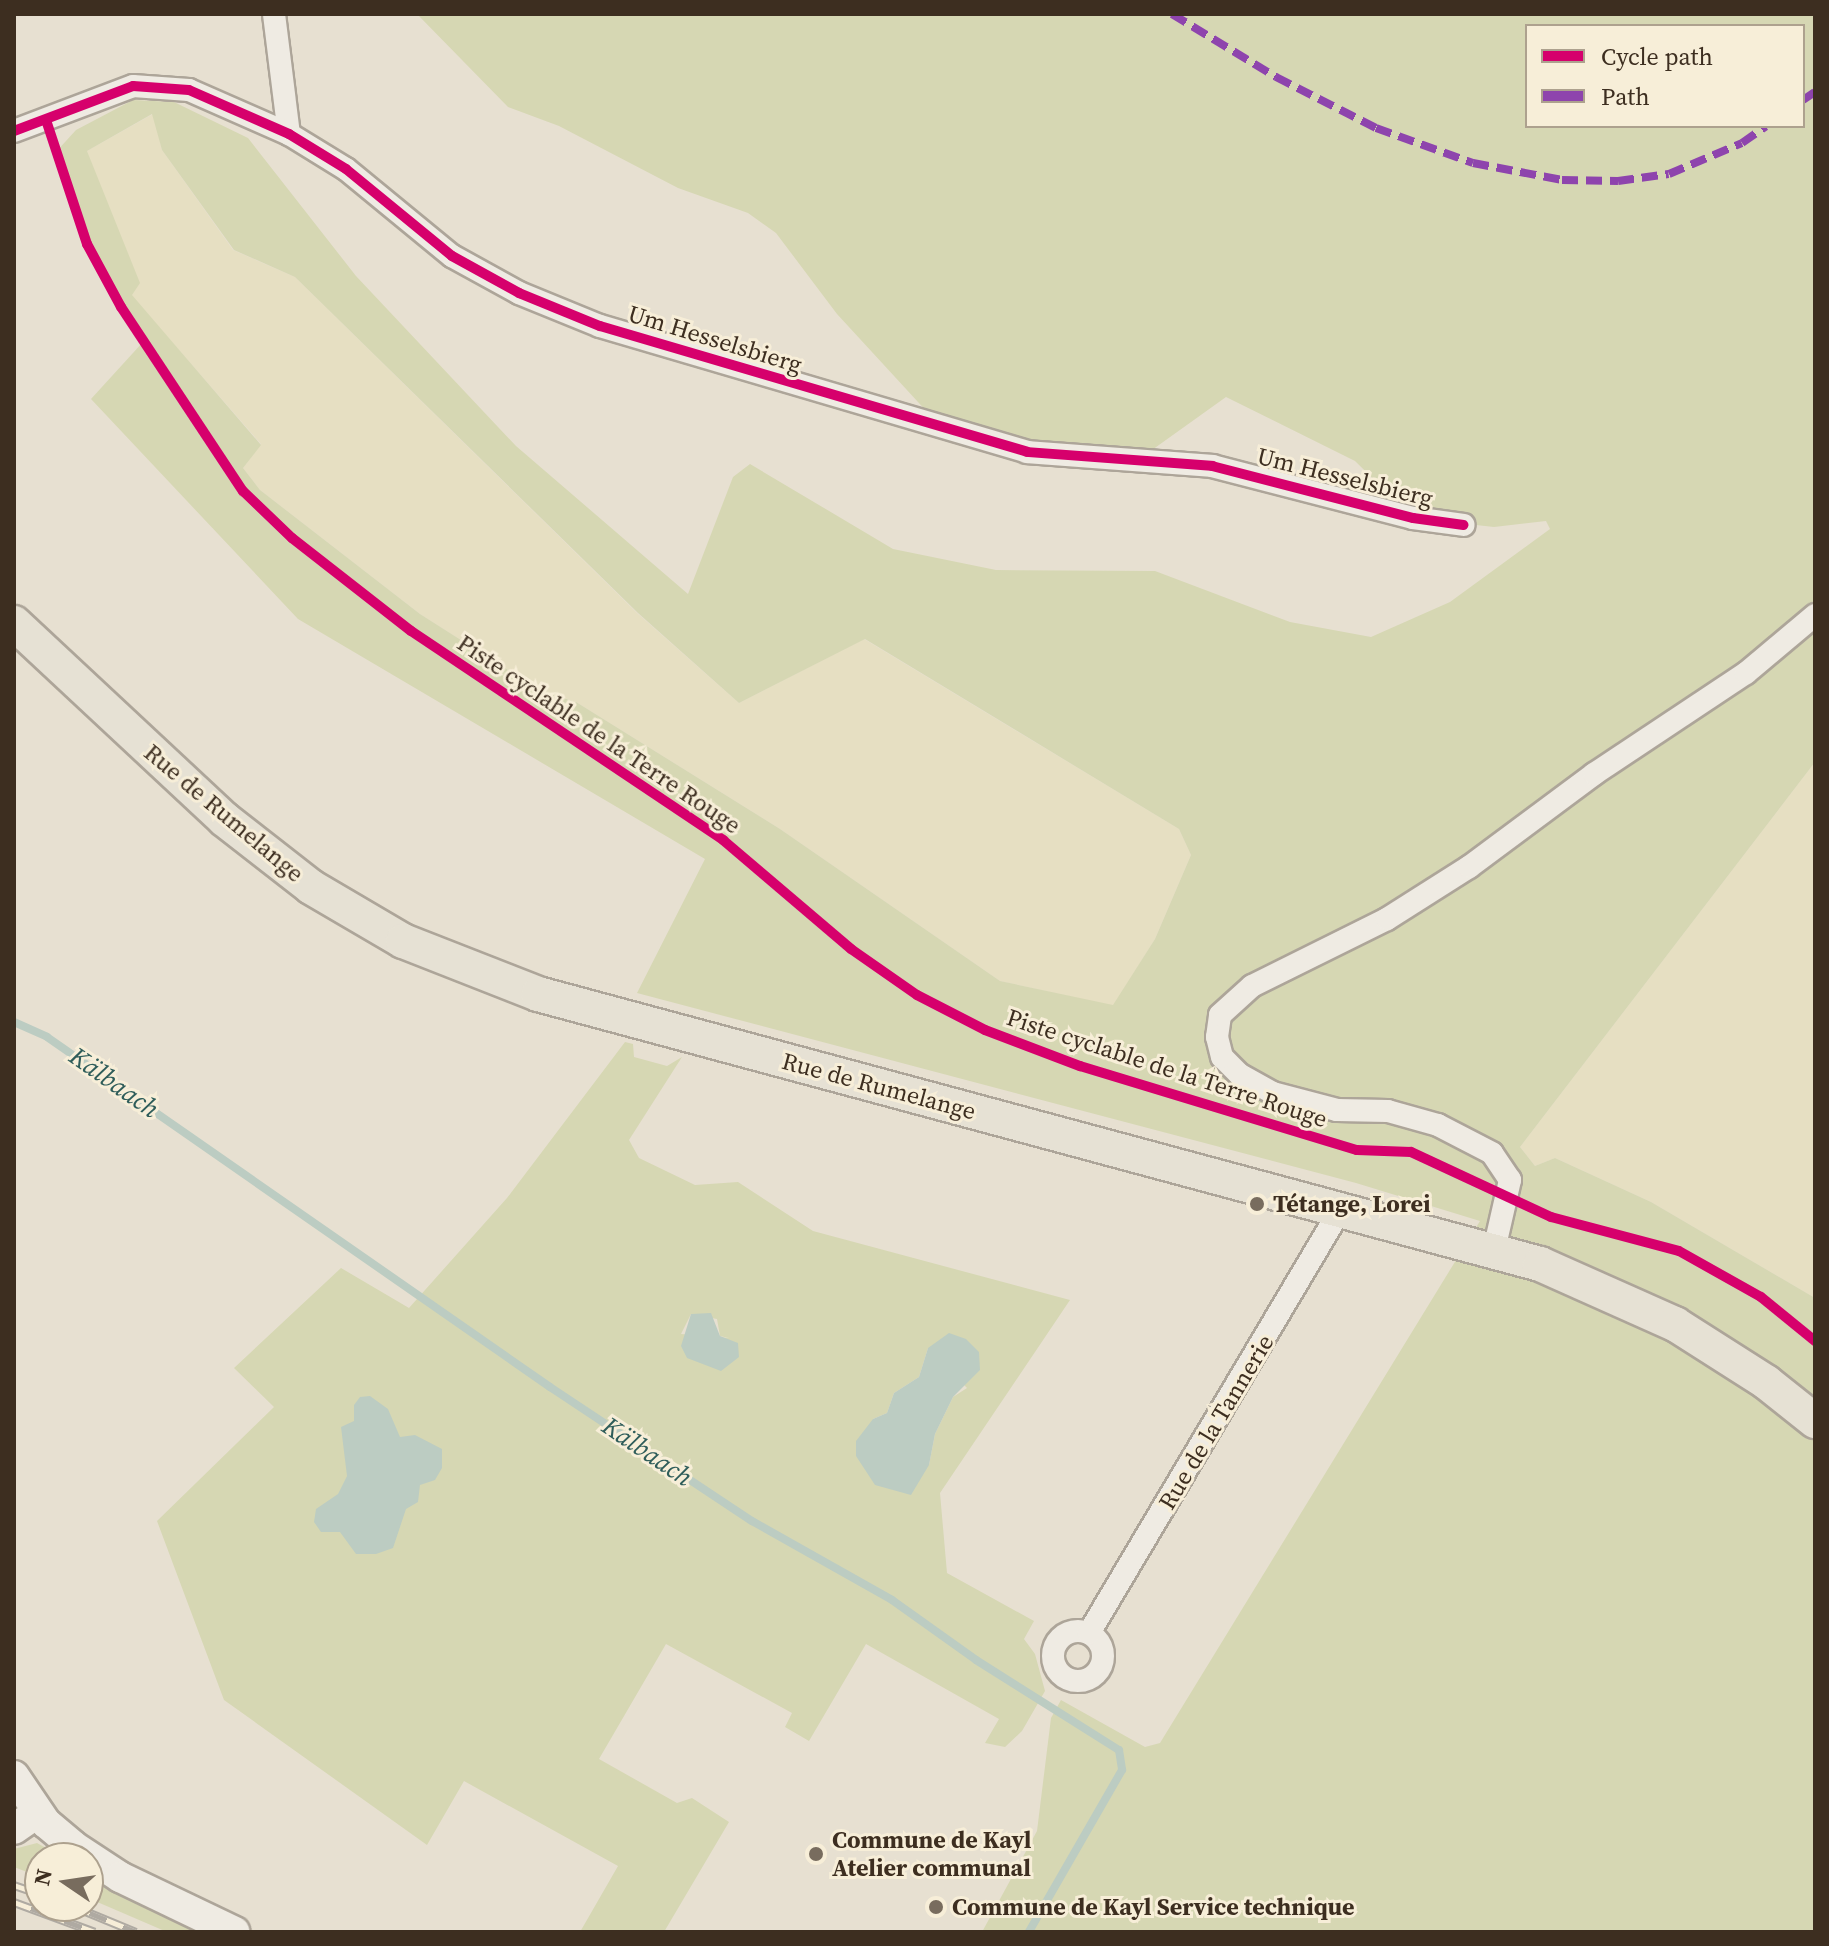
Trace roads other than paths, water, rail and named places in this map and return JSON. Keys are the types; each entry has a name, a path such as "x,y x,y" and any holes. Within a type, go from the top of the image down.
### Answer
{"main road":[{"name":"Rue de Rumelange","path":"14,623 224,819 311,887 403,941 538,994 1540,1264 1675,1324 1766,1382 1815,1421"},
{"path":"14,1776 26,1821 73,1846 120,1877 235,1932"}],"street":[{"path":"274,14 289,134"},
{"name":"Um Hesselsbierg","path":"14,131 133,86 189,90 289,134 346,169 452,256 519,293 600,326 1027,452 1212,466 1413,518 1464,525"},
{"path":"1494,1250 1510,1180 1492,1153 1438,1125 1388,1111 1337,1110 1273,1093 1240,1075 1222,1057 1217,1037 1220,1015 1252,986 1387,919 1469,867 1594,774 1746,673 1815,615"},
{"name":"Rue de la Tannerie","path":"1089,1633 1341,1209"}],"waterway":[{"name":"Kälbaach","path":"14,1022 47,1037 550,1387 752,1521 892,1600 976,1660 1119,1750 1122,1770 1029,1932"}],"railway":[{"path":"14,1885 24,1888"},
{"path":"14,1902 95,1932"},
{"path":"104,1919 136,1932"}],"place":[{"name":"Tétange, Lorei","path":"1257,1204"},
{"name":"Commune de Kayl Atelier communal","path":"816,1854"},
{"name":"Commune de Kayl Service technique","path":"936,1907"}]}
